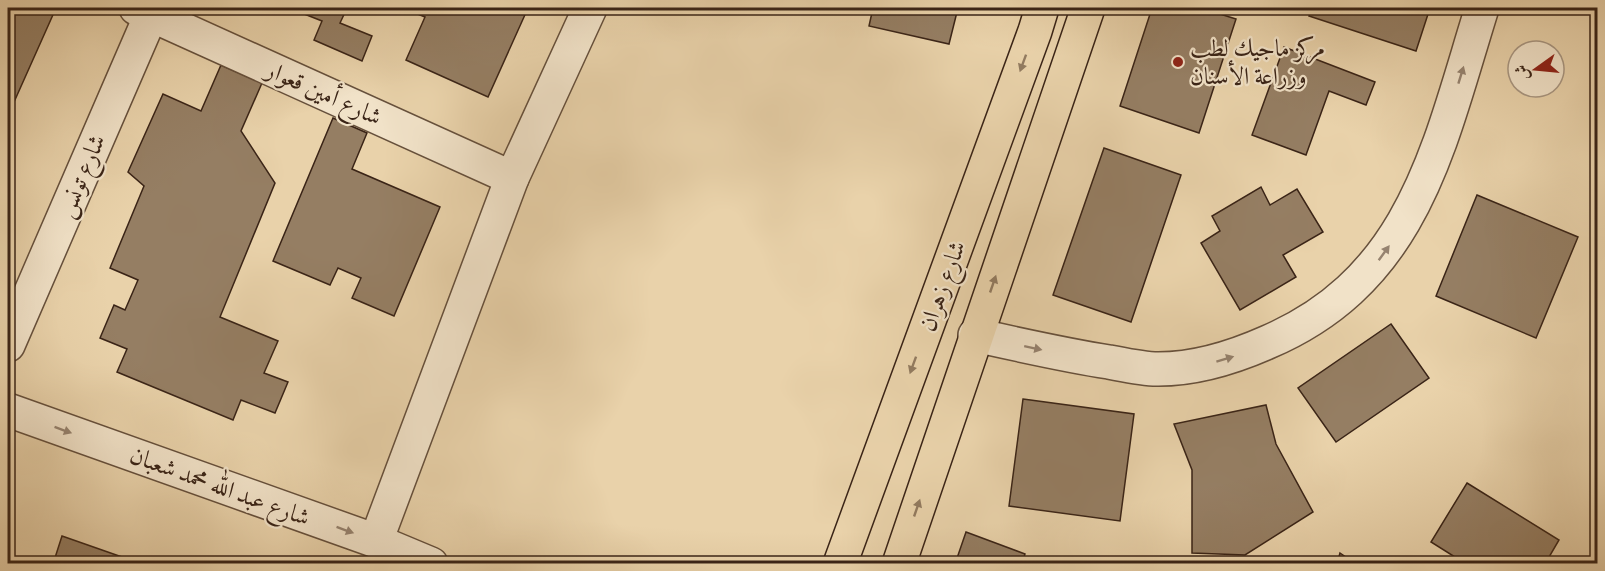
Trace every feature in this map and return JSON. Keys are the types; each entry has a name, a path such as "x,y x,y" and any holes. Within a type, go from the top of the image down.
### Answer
{"main road":[{"name":"شارع زهران","path":"840,564 1035,31 1041,8"},
{"name":"شارع زهران","path":"898,564 1088,8"}],"street":[{"path":"376,541 512,178 590,8"},
{"path":"975,335 1077,357 1151,369 1181,369 1245,353 1312,320 1373,268 1397,235 1418,198 1438,147 1482,8"},
{"name":"شارع أمين قعوار","path":"147,10 512,178"},
{"name":"شارع تونس","path":"8,345 147,10"},
{"name":"شارع عبد الله محمد شعبان","path":"8,410 376,541 431,564"}],"building":[{"path":"8,8 56,8 10,111 8,110"},
{"path":"289,8 347,8 340,23 372,36 362,61 314,40 322,21"},
{"path":"403,8 528,8 488,97 406,60 425,17"},
{"path":"873,8 958,8 949,44 869,26"},
{"name":"مركز ماجيك لطب وزراعة الأسنان","path":"1152,8 1201,8 1236,19 1199,133 1120,106"},
{"path":"1312,8 1430,8 1416,51 1309,16"},
{"path":"1284,47 1375,82 1366,105 1329,91 1306,155 1252,135"},
{"path":"221,65 262,83 241,131 275,183 220,317 278,341 264,373 288,382 275,413 241,400 233,420 117,372 127,349 100,338 114,305 125,310 138,280 110,268 144,186 128,172 163,94 201,111"},
{"path":"333,118 367,133 352,169 440,207 394,316 352,298 361,278 338,268 330,285 273,261"},
{"path":"1104,148 1181,175 1131,322 1053,295"},
{"path":"1261,187 1270,205 1297,189 1323,232 1283,255 1296,277 1240,310 1201,243 1220,231 1212,216"},
{"path":"1477,195 1578,237 1536,338 1436,296"},
{"path":"1391,324 1429,378 1336,442 1298,388"},
{"path":"1023,399 1134,414 1120,521 1009,506"},
{"path":"1266,405 1276,444 1313,512 1245,555 1192,553 1192,470 1174,424"},
{"path":"1467,483 1559,540 1545,564 1466,564 1431,542"},
{"path":"966,532 1025,554 1022,564 955,564"},
{"path":"62,536 142,564 53,564"},
{"path":"1340,553 1356,564 1337,564"}],"place":[{"name":"مركز ماجيك لطب وزراعة الأسنان","path":"1178,62"}]}
